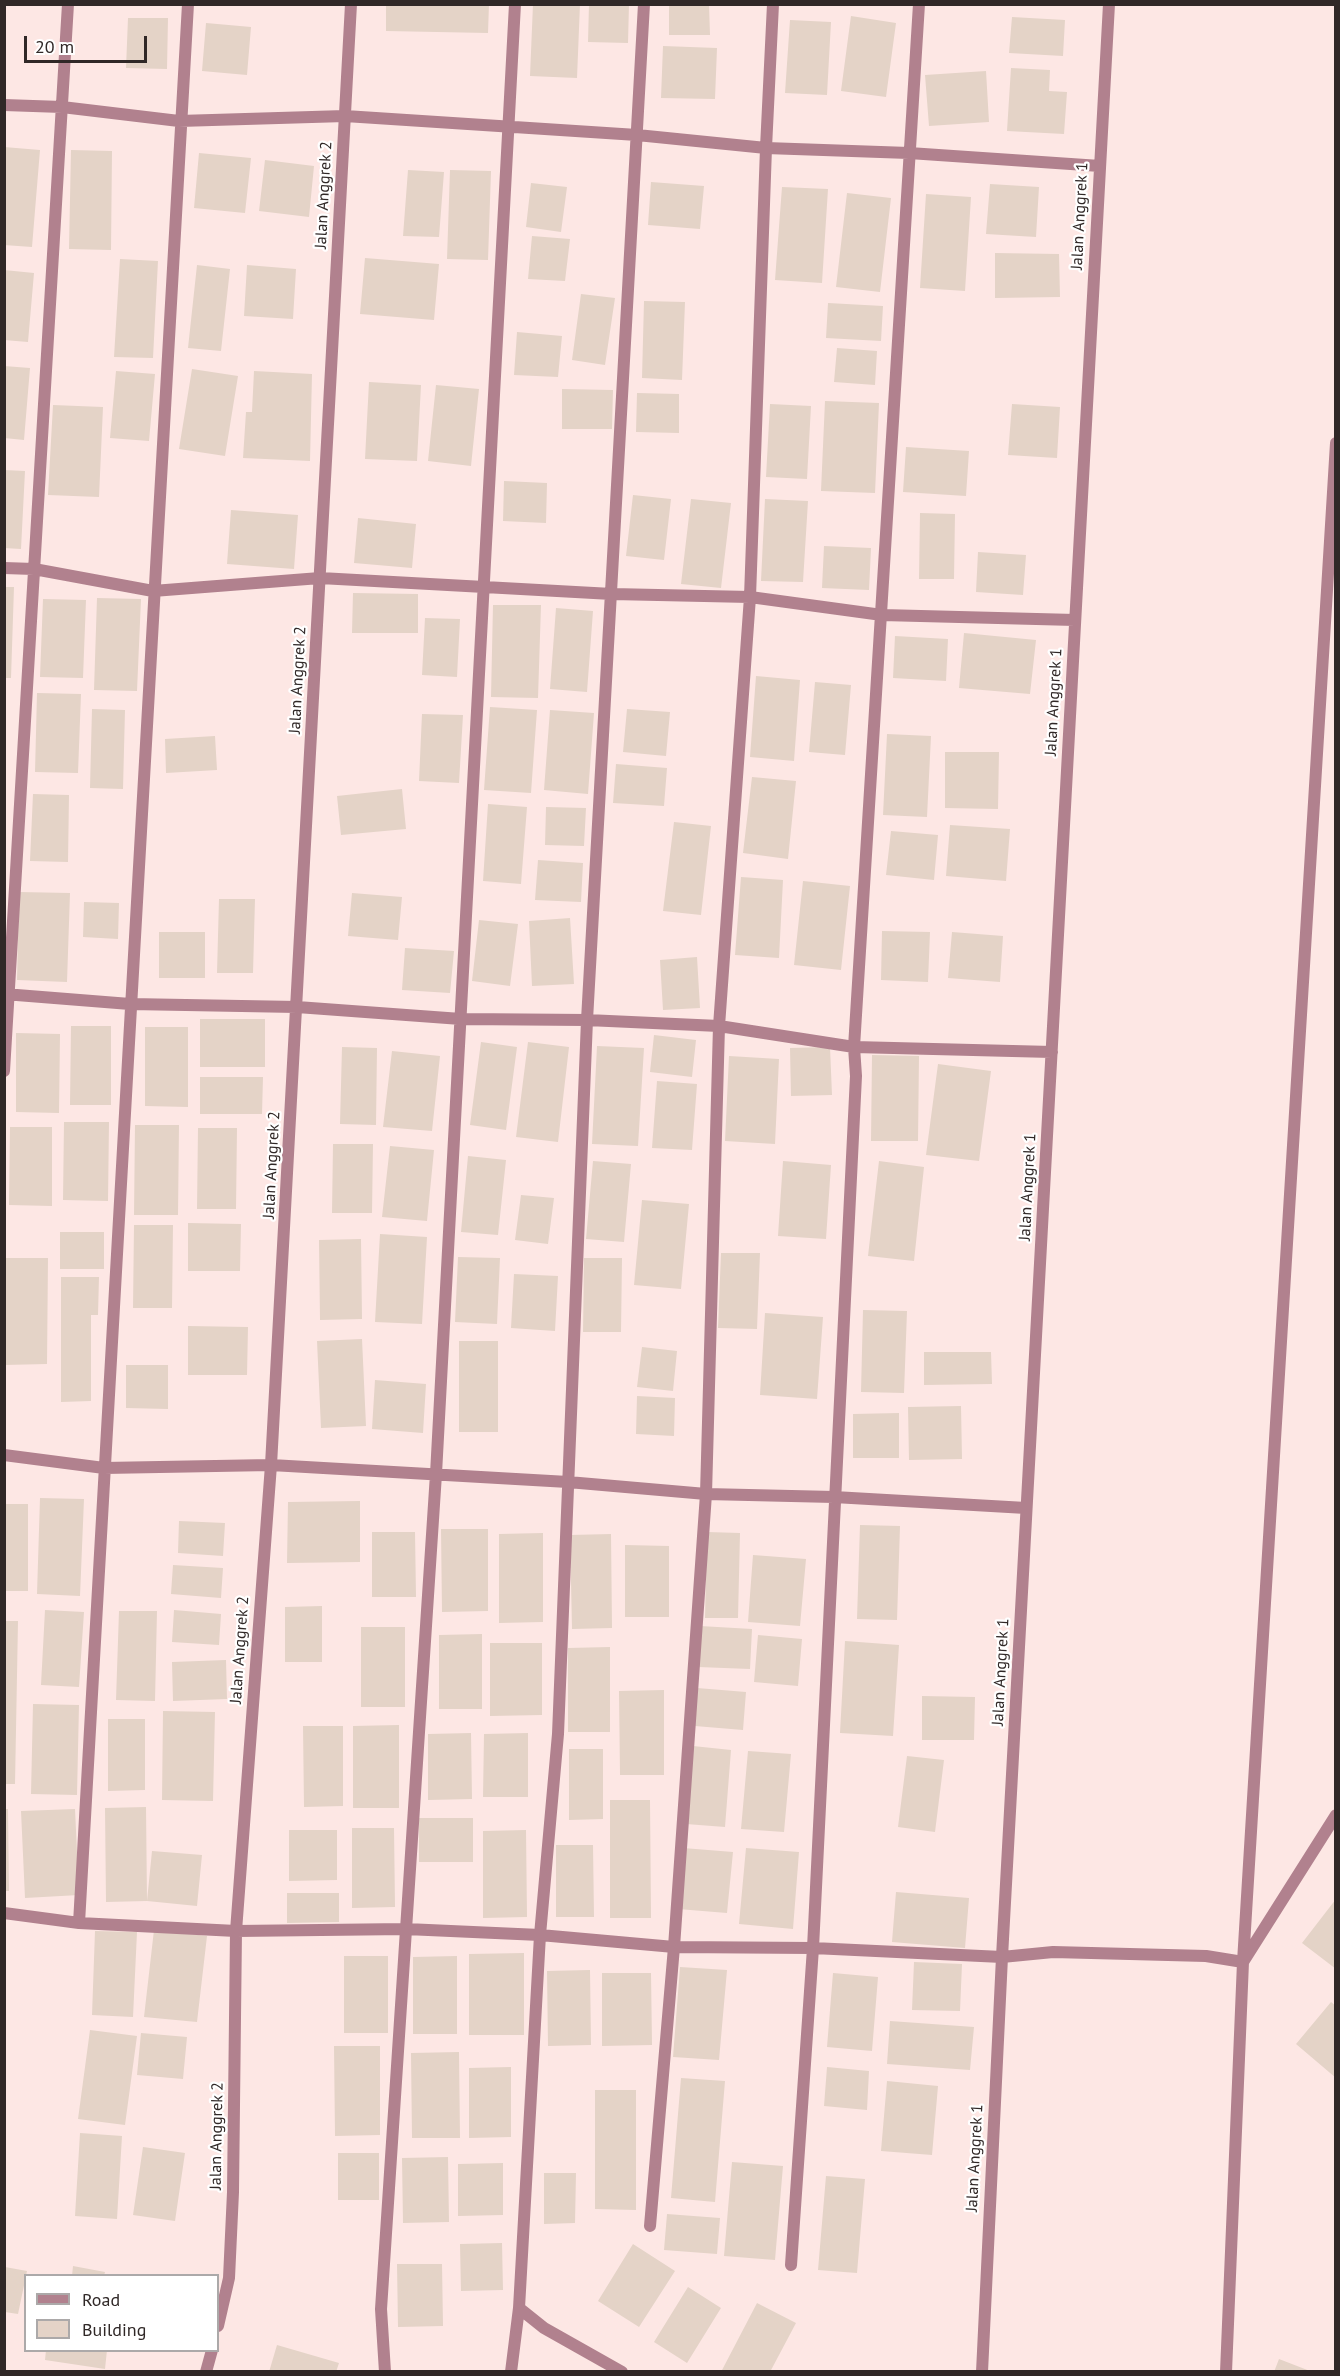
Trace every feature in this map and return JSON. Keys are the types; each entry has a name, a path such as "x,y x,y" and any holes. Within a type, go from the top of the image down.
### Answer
{"street":[{"path":"4,1071 68,4"},
{"path":"79,1923 179,121 188,4"},
{"name":"Jalan Anggrek 2","path":"219,2322 229,2278 233,2192 236,1931 271,1465 351,4"},
{"path":"385,2372 381,2309 436,1474 516,4"},
{"path":"511,2372 519,2308 540,1935 558,1734 587,1020 644,4"},
{"path":"650,2226 674,1947 706,1494 719,1026 750,597 773,4"},
{"path":"791,2265 813,1948 856,1076 854,1047 919,4"},
{"name":"Jalan Anggrek 1","path":"982,2372 1002,1957 1108,4"},
{"path":"4,105 62,107 179,121 345,116 637,135 766,148 909,153 1100,166"},
{"path":"1226,2372 1243,1962 1335,443"},
{"path":"4,568 34,569 153,591 320,578 612,594 750,597 882,615 1075,620"},
{"path":"7,994 130,1004 297,1007 461,1019 587,1020 719,1026 854,1047 1052,1052"},
{"path":"4,1455 104,1468 271,1465 568,1482 706,1494 834,1497 1026,1508"},
{"path":"1243,1962 1335,1815"},
{"path":"4,1913 79,1923 236,1931 406,1929 540,1935 674,1947 813,1948 1002,1957 1053,1952 1206,1956 1243,1962"},
{"path":"519,2308 544,2328 622,2372"},
{"path":"206,2372 211,2352"}],"building":[{"path":"386,4 489,4 488,33 386,31"},
{"path":"533,4 580,4 577,78 530,76"},
{"path":"589,4 629,4 628,43 588,42"},
{"path":"669,4 709,4 710,35 669,35"},
{"path":"851,16 896,23 886,97 841,91"},
{"path":"1012,17 1065,20 1063,56 1009,53"},
{"path":"128,18 168,18 167,69 126,68"},
{"path":"790,20 831,22 827,95 785,93"},
{"path":"206,23 251,27 247,75 202,71"},
{"path":"663,46 717,48 715,99 661,98"},
{"path":"1011,68 1050,70 1049,91 1067,92 1064,134 1007,131"},
{"path":"986,71 989,122 929,126 925,75"},
{"path":"4,147 40,150 32,247 4,245"},
{"path":"71,150 112,151 111,250 69,249"},
{"path":"199,153 251,158 245,213 194,208"},
{"path":"265,160 314,166 309,217 259,211"},
{"path":"408,170 444,172 439,237 403,236"},
{"path":"450,170 491,171 488,260 447,259"},
{"path":"651,182 704,186 700,229 648,225"},
{"path":"531,183 567,187 561,232 526,227"},
{"path":"990,184 1039,187 1036,237 986,234"},
{"path":"782,187 828,189 822,283 775,280"},
{"path":"847,193 891,198 880,292 836,287"},
{"path":"926,194 971,197 965,291 920,288"},
{"path":"532,236 570,239 565,281 528,279"},
{"path":"995,253 1059,254 1060,297 995,298"},
{"path":"365,258 439,264 434,320 360,314"},
{"path":"120,259 158,261 153,358 114,357"},
{"path":"197,265 230,269 221,351 188,348"},
{"path":"247,265 296,269 293,319 244,316"},
{"path":"4,270 34,273 28,342 4,340"},
{"path":"581,294 615,298 605,365 572,360"},
{"path":"644,301 685,302 682,380 642,378"},
{"path":"828,303 883,306 881,341 826,338"},
{"path":"517,332 562,336 558,377 514,375"},
{"path":"837,348 877,351 875,385 834,382"},
{"path":"4,366 30,368 24,440 4,438"},
{"path":"192,369 238,376 225,456 179,449"},
{"path":"116,371 155,374 149,441 110,438"},
{"path":"254,371 312,374 310,461 243,458 246,412 252,412"},
{"path":"369,382 421,385 417,461 365,459"},
{"path":"436,385 479,389 471,466 428,461"},
{"path":"562,389 613,390 612,429 562,429"},
{"path":"637,393 679,394 679,433 636,432"},
{"path":"825,401 879,403 875,493 821,491"},
{"path":"770,404 811,406 807,479 766,477"},
{"path":"1012,404 1060,407 1057,458 1008,455"},
{"path":"53,405 103,407 99,497 48,495"},
{"path":"906,447 969,451 966,496 903,492"},
{"path":"4,470 25,471 21,549 4,548"},
{"path":"504,481 547,483 546,523 503,521"},
{"path":"633,495 671,499 664,560 626,556"},
{"path":"691,499 731,503 721,588 681,584"},
{"path":"765,499 808,501 803,582 761,581"},
{"path":"231,510 298,515 294,569 227,564"},
{"path":"920,513 955,514 954,579 919,579"},
{"path":"358,518 416,524 412,568 354,563"},
{"path":"824,546 871,548 869,590 822,588"},
{"path":"978,552 1026,555 1023,595 976,592"},
{"path":"4,587 14,587 11,678 4,678"},
{"path":"353,593 418,594 418,633 352,633"},
{"path":"97,598 141,599 137,691 94,690"},
{"path":"43,599 86,600 83,678 40,677"},
{"path":"493,605 541,605 538,698 491,697"},
{"path":"556,608 593,611 587,692 550,689"},
{"path":"425,618 460,619 457,677 422,675"},
{"path":"964,633 1036,640 1030,694 959,688"},
{"path":"895,636 948,639 946,681 893,678"},
{"path":"756,676 800,680 794,761 750,757"},
{"path":"815,682 851,685 845,755 809,752"},
{"path":"37,693 81,694 78,773 35,772"},
{"path":"490,707 537,710 531,793 484,790"},
{"path":"92,709 125,710 123,789 90,788"},
{"path":"627,709 670,712 666,756 623,752"},
{"path":"550,710 594,713 588,794 544,790"},
{"path":"422,714 463,715 459,783 419,781"},
{"path":"887,734 931,736 927,817 883,815"},
{"path":"215,736 217,770 166,773 165,739"},
{"path":"945,752 999,752 998,809 945,808"},
{"path":"616,764 667,768 664,806 613,803"},
{"path":"752,777 796,781 788,859 743,853"},
{"path":"402,789 406,829 341,835 337,796"},
{"path":"33,794 69,795 68,862 30,861"},
{"path":"488,804 527,807 521,884 483,881"},
{"path":"546,807 586,808 584,846 545,845"},
{"path":"674,822 711,826 701,915 663,911"},
{"path":"950,825 1010,829 1006,881 946,876"},
{"path":"891,831 938,835 934,880 886,875"},
{"path":"538,860 583,863 581,902 535,900"},
{"path":"741,877 783,880 779,958 735,955"},
{"path":"803,881 850,886 841,970 794,965"},
{"path":"19,892 70,893 67,982 17,980"},
{"path":"352,893 402,897 398,940 348,936"},
{"path":"219,899 255,899 253,973 217,973"},
{"path":"84,902 119,903 118,939 83,937"},
{"path":"570,918 574,984 532,986 529,921"},
{"path":"479,920 518,924 510,986 472,981"},
{"path":"882,931 930,932 928,982 881,980"},
{"path":"159,932 205,932 205,978 159,978"},
{"path":"952,932 1003,936 1000,982 948,978"},
{"path":"405,948 454,951 450,993 402,990"},
{"path":"697,957 700,1008 663,1010 660,960"},
{"path":"200,1019 265,1019 265,1067 200,1067"},
{"path":"71,1026 111,1026 111,1105 70,1105"},
{"path":"145,1027 188,1027 188,1107 145,1106"},
{"path":"16,1033 60,1034 59,1113 16,1112"},
{"path":"654,1035 696,1040 692,1077 650,1072"},
{"path":"481,1042 517,1047 506,1130 470,1125"},
{"path":"528,1042 569,1047 558,1142 516,1137"},
{"path":"597,1046 644,1048 638,1146 592,1144"},
{"path":"342,1047 377,1048 376,1125 340,1124"},
{"path":"830,1047 832,1095 791,1096 790,1048"},
{"path":"392,1051 440,1056 432,1131 383,1127"},
{"path":"872,1055 919,1056 918,1141 871,1141"},
{"path":"729,1056 779,1059 775,1144 725,1141"},
{"path":"938,1064 991,1071 979,1161 926,1155"},
{"path":"200,1077 263,1077 262,1114 200,1114"},
{"path":"657,1081 697,1084 692,1150 652,1148"},
{"path":"64,1122 109,1122 108,1201 63,1200"},
{"path":"135,1125 179,1125 178,1215 134,1215"},
{"path":"10,1127 52,1127 52,1206 9,1205"},
{"path":"198,1128 237,1128 236,1209 197,1209"},
{"path":"333,1144 373,1144 372,1213 332,1213"},
{"path":"390,1146 434,1150 427,1221 382,1217"},
{"path":"468,1156 506,1160 498,1235 461,1232"},
{"path":"593,1161 631,1164 624,1242 586,1239"},
{"path":"783,1161 831,1165 826,1239 778,1236"},
{"path":"879,1161 924,1167 914,1261 868,1256"},
{"path":"521,1195 554,1198 548,1244 515,1240"},
{"path":"642,1200 689,1204 681,1289 634,1285"},
{"path":"188,1223 241,1224 240,1271 188,1271"},
{"path":"134,1225 173,1225 172,1308 133,1308"},
{"path":"60,1232 104,1232 104,1269 60,1269"},
{"path":"380,1234 427,1237 422,1324 375,1322"},
{"path":"361,1239 362,1319 320,1320 319,1240"},
{"path":"721,1253 760,1253 757,1329 718,1328"},
{"path":"458,1257 500,1258 497,1324 455,1322"},
{"path":"4,1258 48,1258 47,1364 4,1365"},
{"path":"584,1258 622,1258 621,1332 583,1332"},
{"path":"514,1274 558,1276 555,1331 511,1328"},
{"path":"61,1277 99,1277 98,1315 91,1315 91,1401 61,1402"},
{"path":"863,1310 907,1311 904,1393 861,1392"},
{"path":"765,1313 823,1317 817,1399 760,1395"},
{"path":"188,1326 248,1327 247,1375 188,1375"},
{"path":"362,1339 366,1426 321,1428 317,1341"},
{"path":"459,1341 498,1341 498,1432 459,1432"},
{"path":"642,1347 677,1351 673,1391 637,1387"},
{"path":"924,1352 991,1352 992,1384 924,1385"},
{"path":"126,1365 168,1365 168,1409 126,1408"},
{"path":"375,1380 426,1384 423,1433 372,1429"},
{"path":"637,1396 675,1398 674,1436 636,1434"},
{"path":"961,1406 962,1459 909,1460 908,1407"},
{"path":"899,1413 899,1458 853,1458 853,1414"},
{"path":"40,1498 84,1499 80,1596 37,1594"},
{"path":"360,1501 360,1562 287,1563 288,1502"},
{"path":"4,1504 28,1504 28,1591 4,1591"},
{"path":"179,1521 225,1523 223,1556 178,1553"},
{"path":"860,1525 900,1526 897,1620 857,1619"},
{"path":"441,1529 488,1529 488,1611 442,1612"},
{"path":"372,1532 415,1532 416,1597 372,1597"},
{"path":"707,1532 740,1533 738,1618 705,1618"},
{"path":"543,1533 543,1622 499,1623 499,1534"},
{"path":"611,1534 612,1628 572,1629 570,1535"},
{"path":"625,1545 669,1546 669,1617 625,1617"},
{"path":"753,1555 806,1559 800,1626 748,1622"},
{"path":"173,1565 223,1568 221,1598 171,1594"},
{"path":"322,1606 322,1662 285,1662 285,1607"},
{"path":"45,1610 84,1612 79,1687 41,1685"},
{"path":"174,1610 221,1614 219,1645 172,1642"},
{"path":"119,1611 157,1611 155,1701 116,1700"},
{"path":"4,1621 18,1621 15,1784 4,1784"},
{"path":"700,1626 752,1629 750,1669 698,1667"},
{"path":"361,1627 405,1627 405,1707 361,1707"},
{"path":"482,1634 482,1709 439,1709 439,1635"},
{"path":"758,1635 802,1639 798,1686 754,1682"},
{"path":"845,1641 899,1645 893,1736 840,1733"},
{"path":"490,1643 542,1643 542,1715 490,1716"},
{"path":"610,1647 610,1732 568,1732 568,1648"},
{"path":"226,1660 227,1699 173,1701 172,1662"},
{"path":"697,1688 746,1692 743,1730 695,1726"},
{"path":"664,1690 664,1775 620,1775 619,1691"},
{"path":"922,1696 975,1697 974,1740 922,1740"},
{"path":"33,1704 79,1705 77,1795 31,1794"},
{"path":"163,1711 215,1712 213,1801 162,1800"},
{"path":"108,1719 145,1719 145,1790 108,1791"},
{"path":"399,1725 399,1808 353,1808 353,1726"},
{"path":"303,1726 343,1726 343,1806 304,1807"},
{"path":"471,1733 472,1799 428,1800 428,1734"},
{"path":"528,1733 528,1797 483,1797 484,1734"},
{"path":"693,1746 731,1750 725,1827 686,1824"},
{"path":"569,1749 603,1749 603,1819 569,1820"},
{"path":"748,1751 791,1754 784,1832 741,1829"},
{"path":"907,1756 944,1760 935,1832 898,1827"},
{"path":"610,1800 650,1800 651,1918 610,1918"},
{"path":"146,1807 147,1901 106,1902 105,1808"},
{"path":"4,1809 8,1809 9,1891 4,1891"},
{"path":"75,1809 79,1895 25,1898 21,1811"},
{"path":"419,1818 473,1818 473,1862 419,1862"},
{"path":"352,1828 394,1828 395,1907 352,1908"},
{"path":"289,1830 337,1830 337,1880 289,1881"},
{"path":"526,1830 527,1917 483,1918 483,1831"},
{"path":"556,1845 593,1845 594,1917 556,1917"},
{"path":"683,1848 733,1852 727,1913 678,1909"},
{"path":"746,1848 799,1852 793,1929 739,1924"},
{"path":"152,1851 202,1855 197,1906 147,1901"},
{"path":"896,1892 969,1898 965,1948 892,1942"},
{"path":"287,1893 339,1893 339,1922 287,1923"},
{"path":"1336,1899 1336,1969 1302,1943"},
{"path":"154,1930 207,1936 197,2022 144,2017"},
{"path":"95,1931 137,1932 133,2017 92,2015"},
{"path":"524,1953 524,2035 469,2035 469,1954"},
{"path":"344,1956 388,1956 388,2033 344,2033"},
{"path":"457,1956 457,2034 413,2034 413,1957"},
{"path":"914,1962 962,1964 960,2011 912,2010"},
{"path":"680,1967 727,1970 719,2060 673,2057"},
{"path":"590,1970 591,2045 548,2046 547,1971"},
{"path":"602,1973 651,1973 652,2045 602,2046"},
{"path":"833,1973 878,1977 872,2051 827,2047"},
{"path":"1331,2002 1336,2006 1336,2078 1296,2044"},
{"path":"890,2021 974,2027 970,2070 887,2064"},
{"path":"90,2030 137,2036 125,2125 78,2119"},
{"path":"141,2033 187,2037 183,2079 137,2075"},
{"path":"334,2046 380,2046 380,2135 335,2136"},
{"path":"459,2052 460,2138 412,2138 411,2053"},
{"path":"511,2067 511,2137 469,2138 469,2068"},
{"path":"827,2067 869,2071 867,2110 824,2106"},
{"path":"681,2078 725,2081 715,2202 671,2198"},
{"path":"887,2081 938,2086 932,2155 881,2151"},
{"path":"595,2090 636,2090 636,2210 595,2209"},
{"path":"80,2133 122,2136 117,2219 75,2216"},
{"path":"143,2147 185,2153 175,2221 133,2215"},
{"path":"338,2153 379,2153 379,2200 338,2200"},
{"path":"448,2157 449,2222 403,2223 402,2158"},
{"path":"732,2162 783,2166 775,2260 724,2256"},
{"path":"503,2163 503,2215 458,2216 458,2164"},
{"path":"544,2173 576,2173 575,2223 544,2224"},
{"path":"826,2176 865,2179 857,2273 818,2270"},
{"path":"667,2214 720,2218 717,2254 664,2250"},
{"path":"502,2243 503,2290 461,2291 460,2244"},
{"path":"633,2244 675,2271 639,2327 598,2301"},
{"path":"397,2264 442,2264 443,2326 398,2327"},
{"path":"73,2266 105,2272 104,2274 72,2274"},
{"path":"5,2267 27,2271 24,2274 18,2314 5,2312"},
{"path":"688,2287 721,2308 687,2363 654,2342"},
{"path":"757,2303 796,2323 770,2372 721,2372"},
{"path":"277,2345 339,2363 336,2372 269,2372"},
{"path":"46,2352 107,2352 105,2369 45,2360"},
{"path":"1279,2359 1310,2371 1310,2372 1274,2372"}]}
